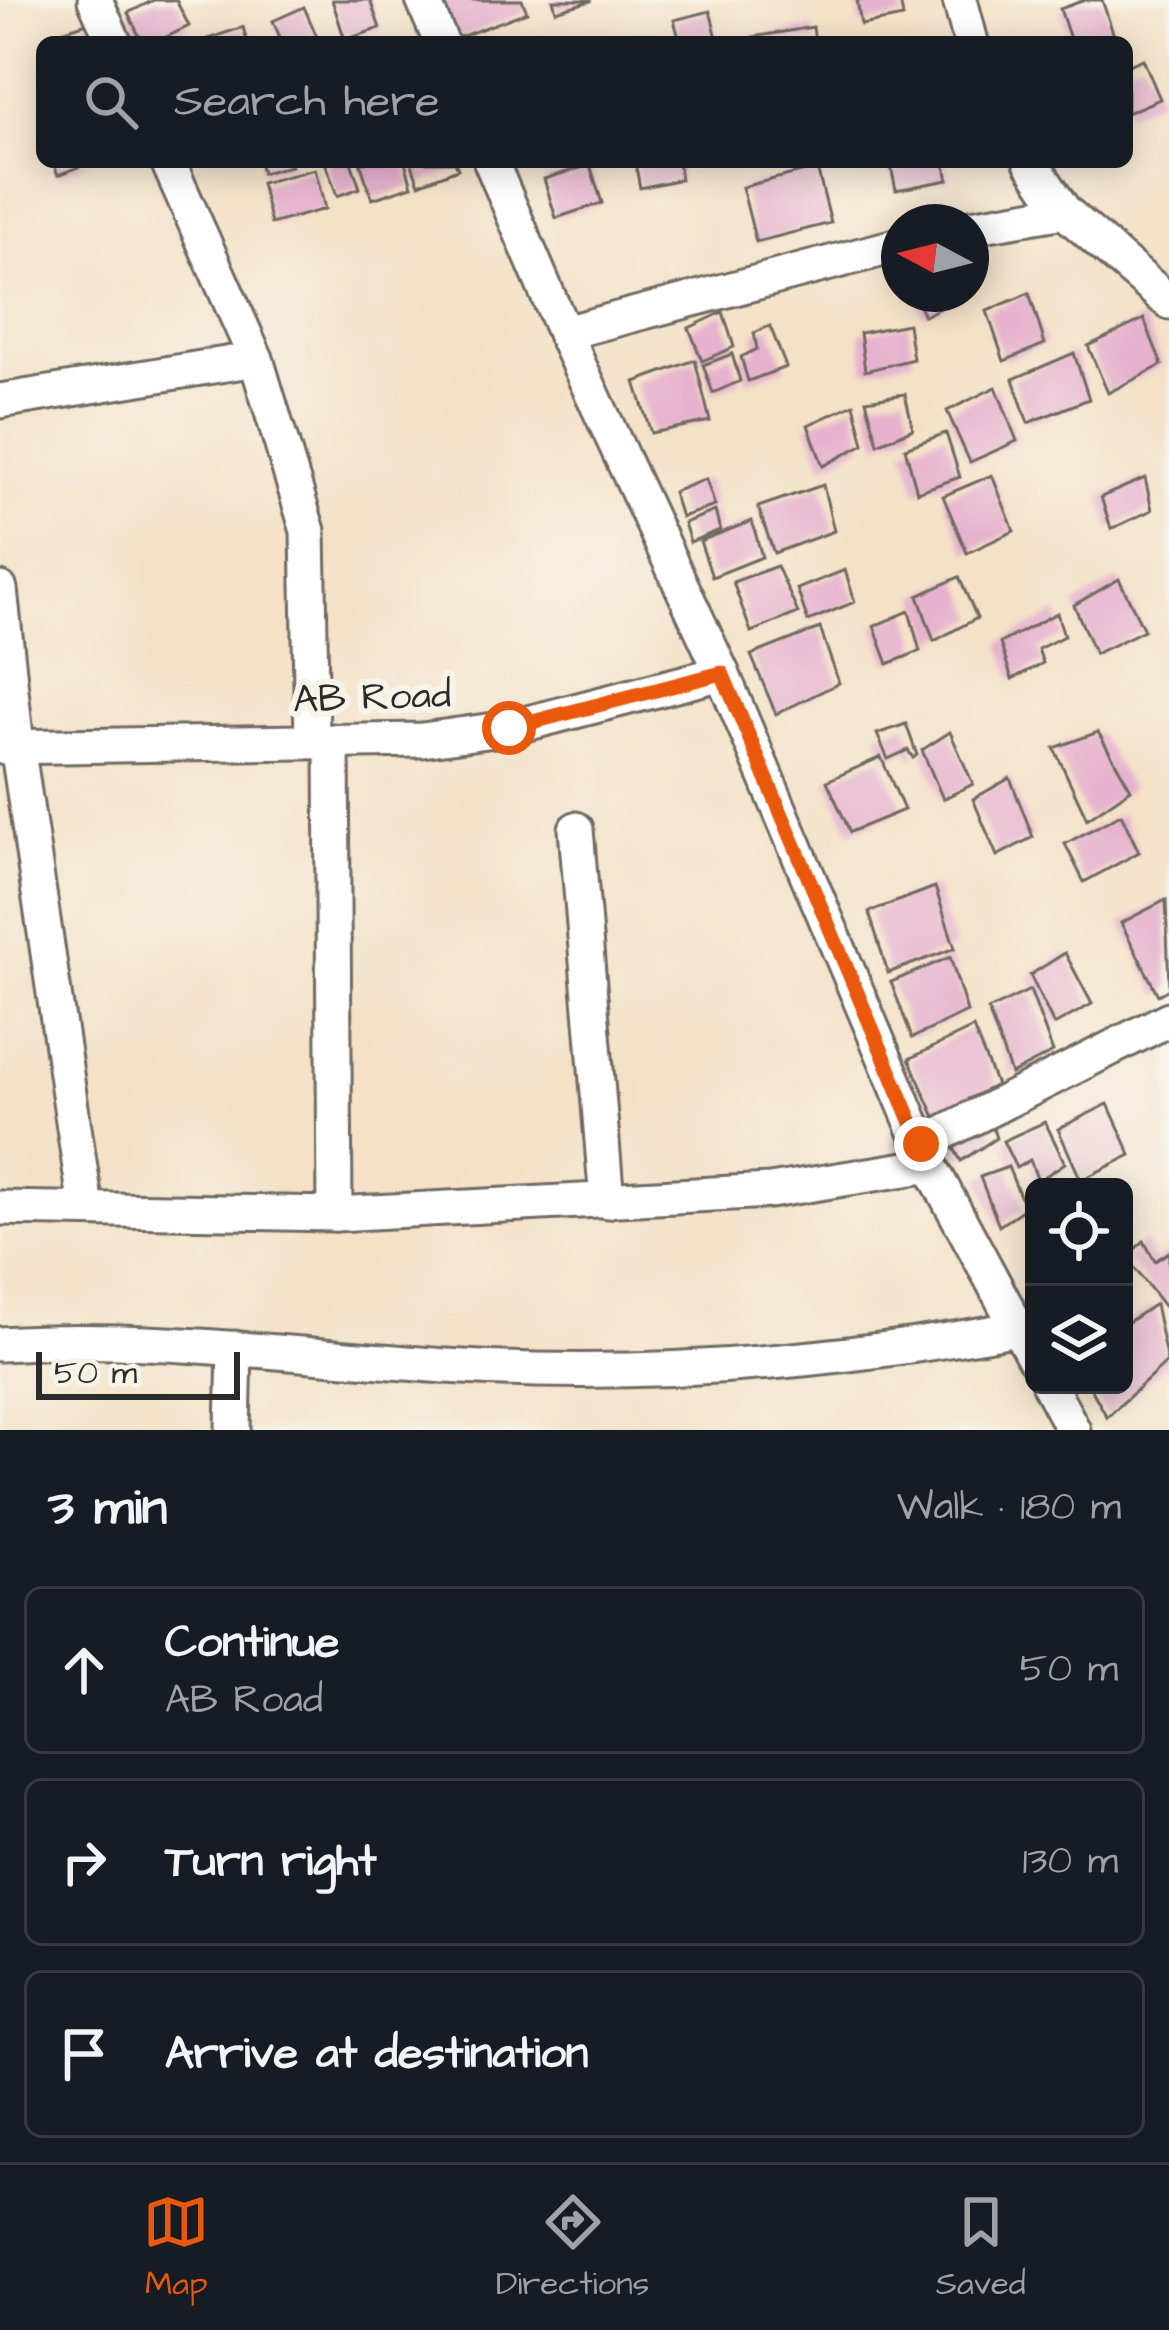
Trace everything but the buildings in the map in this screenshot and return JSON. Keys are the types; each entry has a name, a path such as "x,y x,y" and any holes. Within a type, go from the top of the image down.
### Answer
{"street":[{"path":"95,0 111,36"},
{"path":"423,0 438,36"},
{"path":"960,0 969,36"},
{"path":"171,168 256,359 308,531 322,741 335,1214"},
{"path":"494,168 564,333 722,673 926,1155 1025,1341"},
{"path":"1034,168 1064,211 1169,302"},
{"path":"989,224 1064,211"},
{"path":"564,333 881,250"},
{"path":"0,401 256,359"},
{"path":"0,589 9,746 86,1208"},
{"name":"AB Road","path":"9,746 422,740 509,728 722,673"},
{"path":"576,830 607,1201"},
{"path":"0,1208 335,1214 770,1191 926,1155 1169,1019"},
{"path":"0,1344 235,1348 446,1366 606,1372 891,1350 1018,1328"},
{"path":"233,1430 235,1348"},
{"path":"1054,1394 1073,1430"}],"route":[{"path":"509,728 722,673 921,1144"}]}
